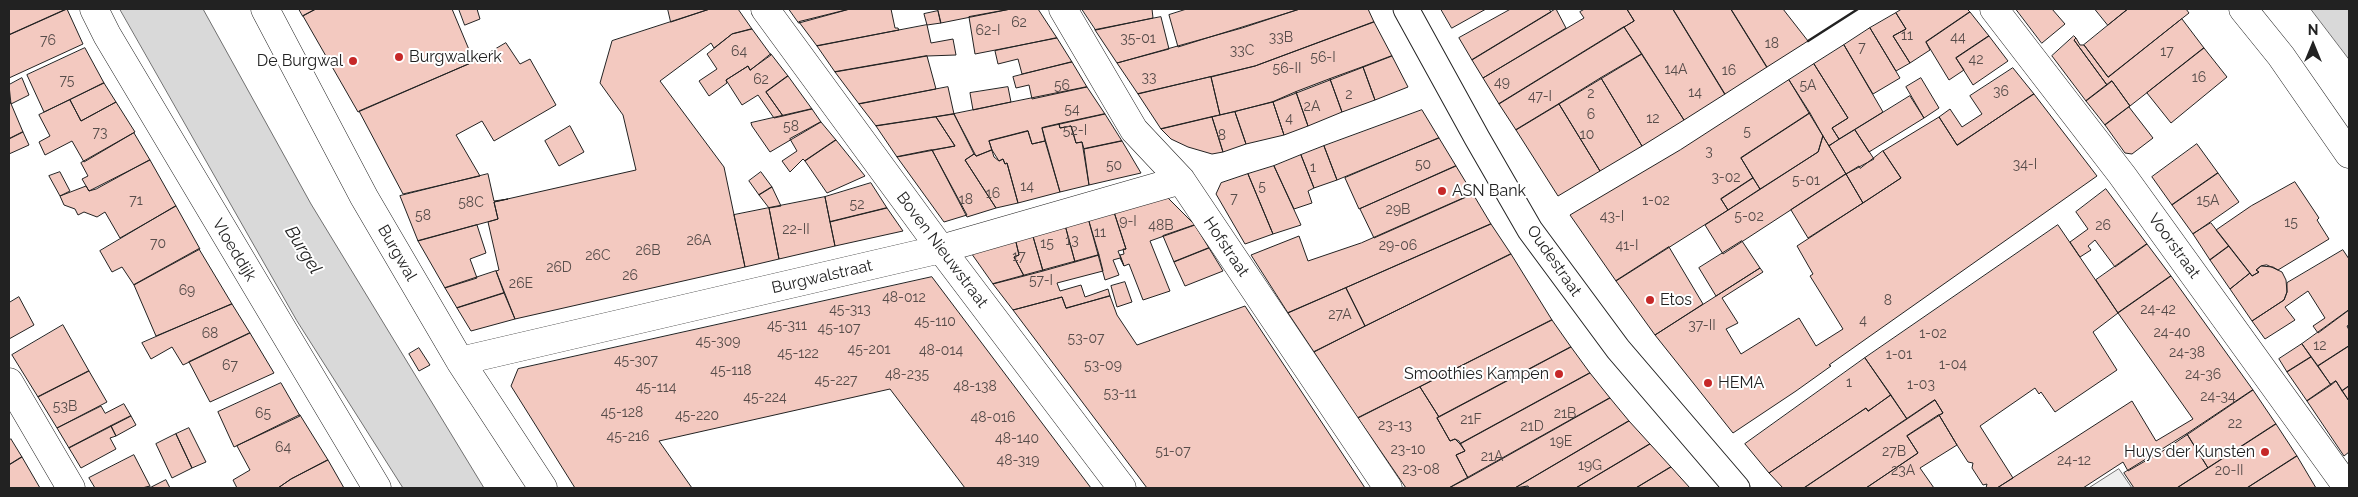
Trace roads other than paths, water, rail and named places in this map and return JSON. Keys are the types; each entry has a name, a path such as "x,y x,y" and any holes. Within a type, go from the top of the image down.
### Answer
{"street":[{"name":"Vloeddijk","path":"94,9 117,52 377,488"},
{"name":"Burgwal","path":"265,9 364,197 460,361 543,488"},
{"name":"Boven Nieuwstraat","path":"765,9 941,249 1122,488"},
{"name":"Hofstraat","path":"1063,9 1134,130 1181,180 1388,488"},
{"name":"Oudestraat","path":"1406,9 1476,138 1530,230 1618,349 1737,488"},
{"name":"Voorstraat","path":"1994,9 2122,175 2348,488"},
{"path":"2243,9 2280,56 2349,154"},
{"name":"Burgwalstraat","path":"460,361 941,249 1181,180"},
{"path":"9,382 71,488"}],"water":[{"name":"Burgel","path":"120,9 203,9 311,204 484,488 403,488 297,321"},
{"path":"2311,9 2349,9 2349,59"}],"place":[{"name":"Burgwalkerk","path":"399,57"},
{"name":"De Burgwal","path":"353,61"},
{"name":"ASN Bank","path":"1442,191"},
{"name":"Etos","path":"1650,300"},
{"name":"Smoothies Kampen","path":"1559,374"},
{"name":"HEMA","path":"1708,383"},
{"name":"Huys der Kunsten","path":"2265,452"}]}
